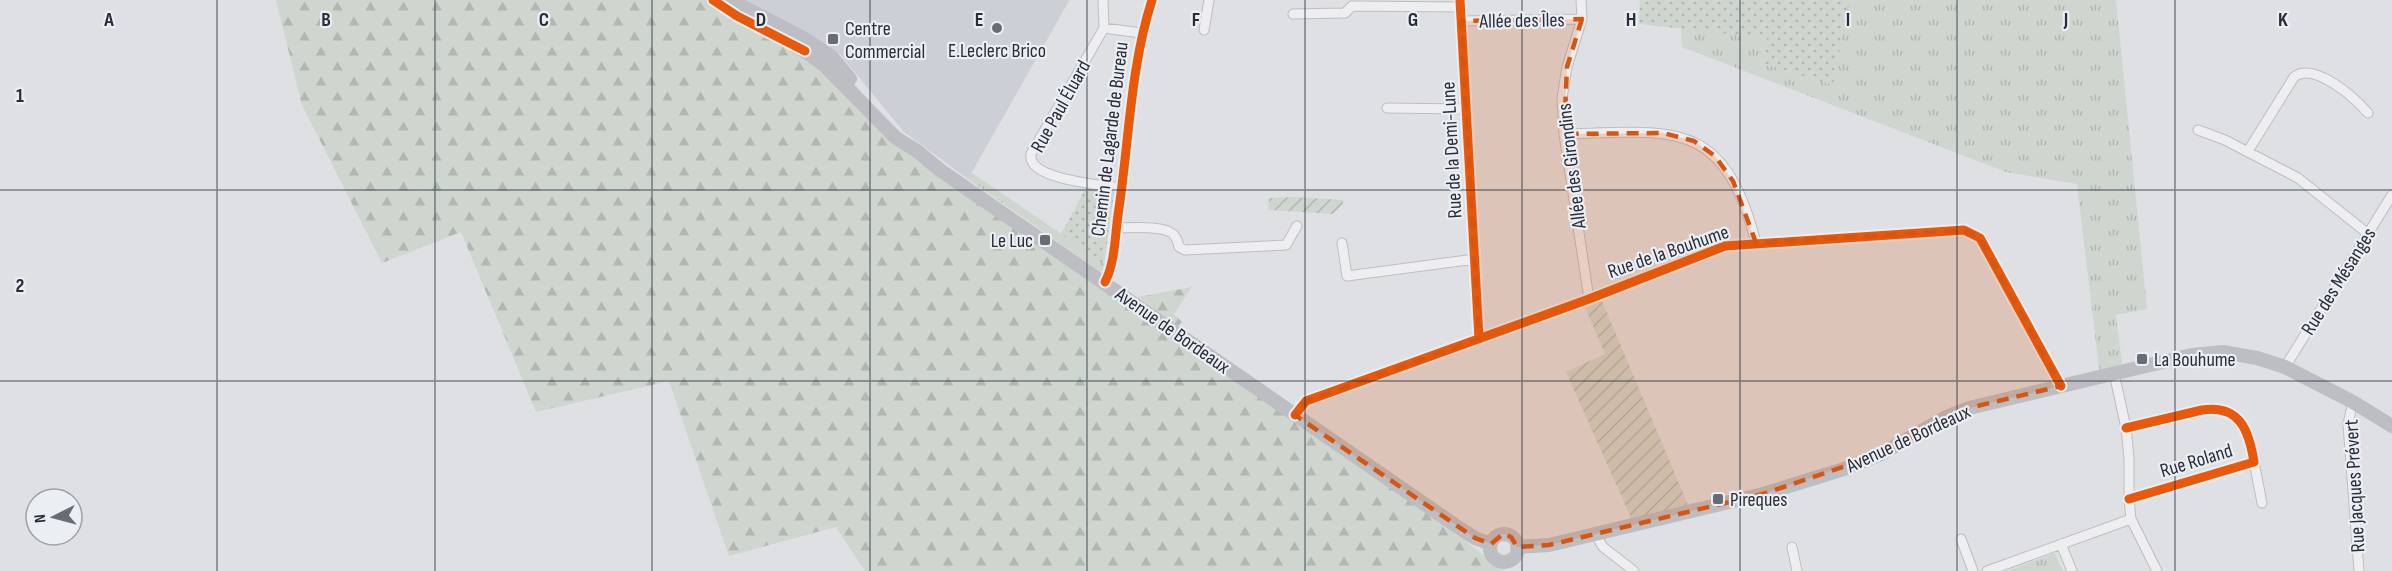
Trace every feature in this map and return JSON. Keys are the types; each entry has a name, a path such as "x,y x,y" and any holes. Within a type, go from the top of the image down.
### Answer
{"main road":[{"path":"720,1 805,39 832,57 881,115 917,151"},
{"name":"Avenue de Bordeaux","path":"720,1 813,56 896,138 917,151 940,170 1455,525 1475,538 1491,544"},
{"name":"Avenue de Bordeaux","path":"1517,547 1549,545 1756,496 1844,469 1881,454 1953,414 2114,373 2210,353 2234,353 2285,367 2353,402 2392,426"},
{"path":"1503,534 1512,537 1517,547 1512,566 1494,558 1491,552 1491,544 1495,537 1503,534"}],"street":[{"path":"1103,0 1104,28 1141,33"},
{"name":"Chemin de Lagarde de Bureau","path":"1105,282 1111,262 1122,188 1141,33 1152,0"},
{"path":"1204,30 1209,0"},
{"name":"Allée des Girondins","path":"1581,0 1582,19 1567,66 1562,98 1564,134 1589,299"},
{"path":"1293,14 1346,13 1352,6 1460,4"},
{"name":"Rue de la Demi-Lune","path":"1460,4 1479,339"},
{"name":"Allée des Îles","path":"1461,21 1582,19"},
{"name":"Rue Paul Éluard","path":"1104,28 1031,154 1030,160 1033,166 1050,175 1122,188"},
{"path":"2248,151 2294,77 2302,72 2312,73 2351,95 2368,113"},
{"path":"1387,108 1466,109"},
{"path":"2198,130 2248,151 2298,178 2367,233"},
{"path":"1564,134 1663,133 1694,141 1715,156 1733,180 1743,200 1756,243"},
{"name":"Rue des Mésanges","path":"2285,367 2392,195"},
{"path":"1116,228 1164,229 1172,232 1179,247 1185,250 1286,245 1297,226"},
{"name":"Rue de la Bouhume","path":"1295,415 1306,401 1589,299 1725,246 1964,230 1980,238 2061,386"},
{"path":"1342,243 1347,276 1475,259"},
{"path":"2114,373 2126,428 2132,519 2157,571"},
{"name":"Rue Jacques Prévert","path":"2353,402 2348,424 2359,571"},
{"name":"Rue Roland","path":"2126,428 2202,410 2230,412 2242,423 2248,433 2262,503"},
{"name":"Rue Roland","path":"2129,500 2254,462"},
{"path":"1987,571 2132,519"},
{"path":"1595,534 1602,547 1634,571"},
{"path":"1961,539 1973,571"},
{"path":"2061,544 2072,571"},
{"path":"1792,547 1797,571"}],"highlighted area":[{"path":"1582,19 1567,67 1564,134 1663,133 1694,141 1715,156 1733,181 1756,243 1964,230 1980,238 2061,386 1969,408 1881,454 1763,494 1549,545 1517,547 1511,537 1503,534 1491,544 1475,538 1295,415 1306,401 1479,339 1461,21"}],"shaded area":[{"path":"732,0 1069,1 968,179 904,132 840,54"}],"green space":[{"path":"276,0 730,0 832,57 881,115 907,139 1455,525 1470,545 1505,571 865,571 836,527 729,556 669,381 536,412 461,232 382,263 302,105"},
{"path":"1640,0 1849,0 1833,85 1765,64 1767,38 1639,24"},
{"path":"1679,0 2116,0 2147,309 2116,315 2122,364 2100,376 2077,184 2006,172 1682,47"},
{"path":"972,173 1107,265 1107,268 1101,272 968,179"},
{"path":"1086,188 1114,193 1104,264 1061,234"},
{"path":"1269,198 1343,200 1343,204 1333,214 1268,210"},
{"path":"1192,287 1174,314 1182,322 1178,326 1138,297"},
{"path":"1602,301 1688,505 1632,520 1566,372 1605,354 1585,308"},
{"path":"2055,553 2063,571 2007,571"}],"cycle path":[{"path":"713,0 737,16 805,51"},
{"path":"1105,282 1114,249 1134,79 1152,0"},
{"path":"1460,0 1479,339"},
{"path":"1295,415 1306,401 1589,299 1725,246 1964,230 1980,238 2061,386"},
{"path":"2126,428 2202,410 2225,411 2234,416 2245,430 2254,462 2129,499"}],"place":[{"name":"E.Leclerc Brico","path":"997,28"},
{"name":"Centre Commercial","path":"833,39"},
{"name":"Le Luc","path":"1045,240"},
{"name":"La Bouhume","path":"2142,359"},
{"name":"Pireques","path":"1718,499"}]}
